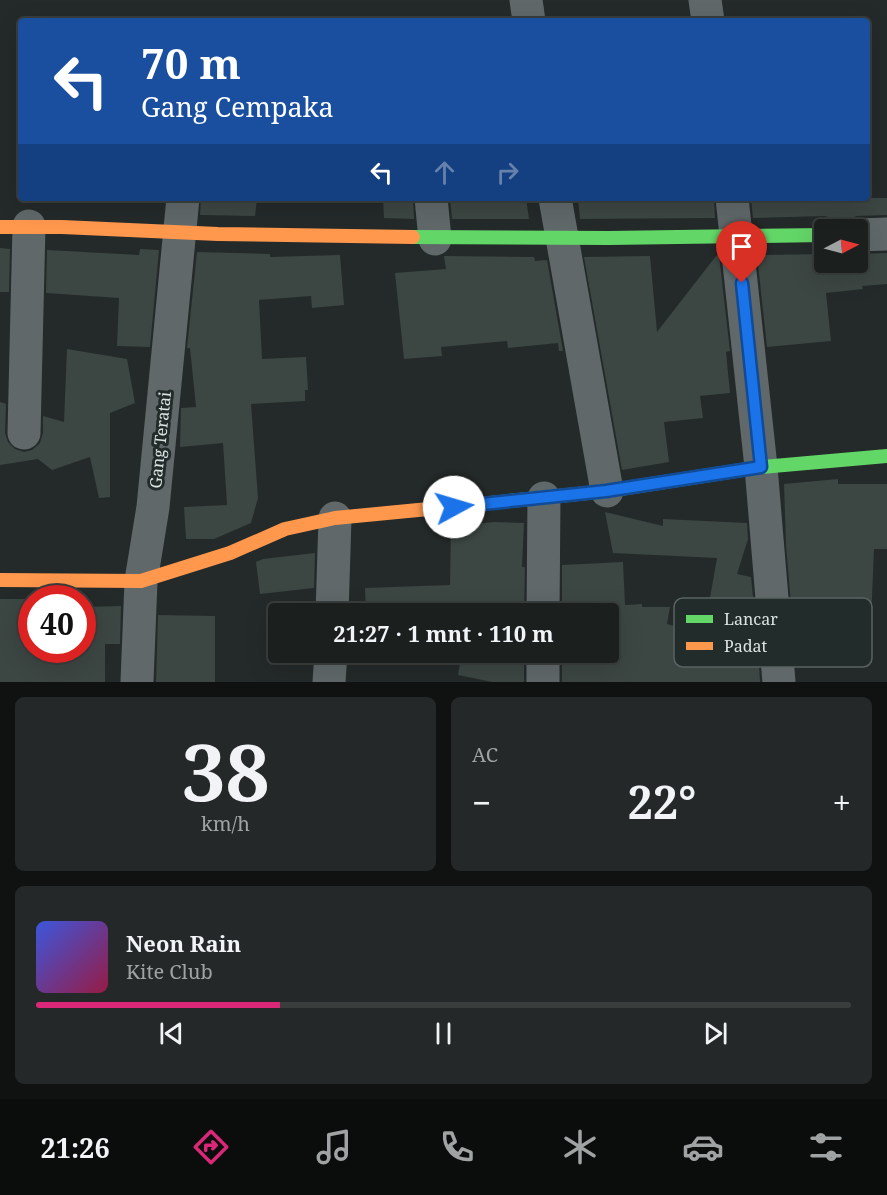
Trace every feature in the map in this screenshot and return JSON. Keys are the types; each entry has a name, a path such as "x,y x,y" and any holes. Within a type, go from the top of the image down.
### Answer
{"street":[{"path":"526,0 529,18"},
{"path":"705,0 708,18"},
{"name":"Gang Teratai","path":"136,682 141,581 153,507 183,201"},
{"path":"431,201 435,239"},
{"path":"556,201 606,491"},
{"path":"732,201 761,467 772,598"},
{"path":"24,433 14,226 180,234 435,239 814,235"},
{"path":"868,235 887,234"},
{"path":"0,580 141,581 230,553 285,530 335,518 544,498 606,491 761,467 887,456"},
{"path":"543,603 544,498"},
{"path":"332,603 335,518"},
{"path":"330,682 331,663"},
{"path":"543,663 543,682"},
{"path":"778,667 779,682"}],"building":[{"path":"870,198 887,198 887,215 857,216 848,219 825,216 753,218 751,201 870,201"},
{"path":"201,201 257,201 255,216 200,215"},
{"path":"383,201 413,201 414,219 384,218"},
{"path":"450,201 526,201 529,219 452,219"},
{"path":"578,201 714,201 715,218 580,219"},
{"path":"0,248 10,249 9,292 0,292"},
{"path":"140,249 159,250 150,347 117,346 119,298 46,293 47,250 139,255"},
{"path":"197,252 270,254 270,257 340,255 344,305 312,308 311,296 259,300 262,359 306,357 308,390 305,390 305,401 251,404 258,498 251,523 214,539 186,539 184,507 227,505 223,443 180,447 181,408 196,407 190,348 187,348"},
{"path":"887,253 887,284 826,293 831,341 767,347 757,255 814,254 814,273 868,273 868,254"},
{"path":"719,255 730,351 726,352 730,393 700,396 703,418 664,422 669,462 622,470 584,257 650,256 657,332"},
{"path":"444,256 534,257 535,261 547,260 563,351 559,351 558,343 508,348 507,341 441,347 442,356 404,359 395,273 446,269"},
{"path":"67,349 127,359 135,403 110,413 110,497 99,498 90,457 52,470 38,459 0,465 0,402 6,404 5,433 8,442 15,449 24,452 32,450 40,443 43,433 43,416 64,422"},
{"path":"838,479 838,484 887,484 887,549 874,549 872,598 790,598 784,484"},
{"path":"605,512 663,526 663,519 747,523 748,539 737,574 751,577 753,598 710,598 717,558 613,553"},
{"path":"494,522 524,523 522,567 525,567 524,603 366,603 365,588 450,585 451,526"},
{"path":"315,553 314,588 260,594 256,562 263,559"},
{"path":"623,562 625,605 670,607 667,624 674,626 674,667 759,667 760,682 562,682 562,663 619,663 619,603 562,603 562,565"},
{"path":"0,599 18,599 18,663 96,663 96,607 121,606 120,644 105,644 105,682 0,682"},
{"path":"158,615 215,616 215,682 156,682"},
{"path":"460,663 524,663 524,682 492,682 458,675"}],"traffic: fast":[{"path":"413,237 609,238 814,235"},
{"path":"470,505 607,491 761,467 887,456"}],"traffic: slow":[{"path":"0,227 413,237"},
{"path":"0,580 141,581 230,553 285,529 335,518 470,505"}],"route":[{"path":"454,507 606,491 761,467 742,283"}]}
